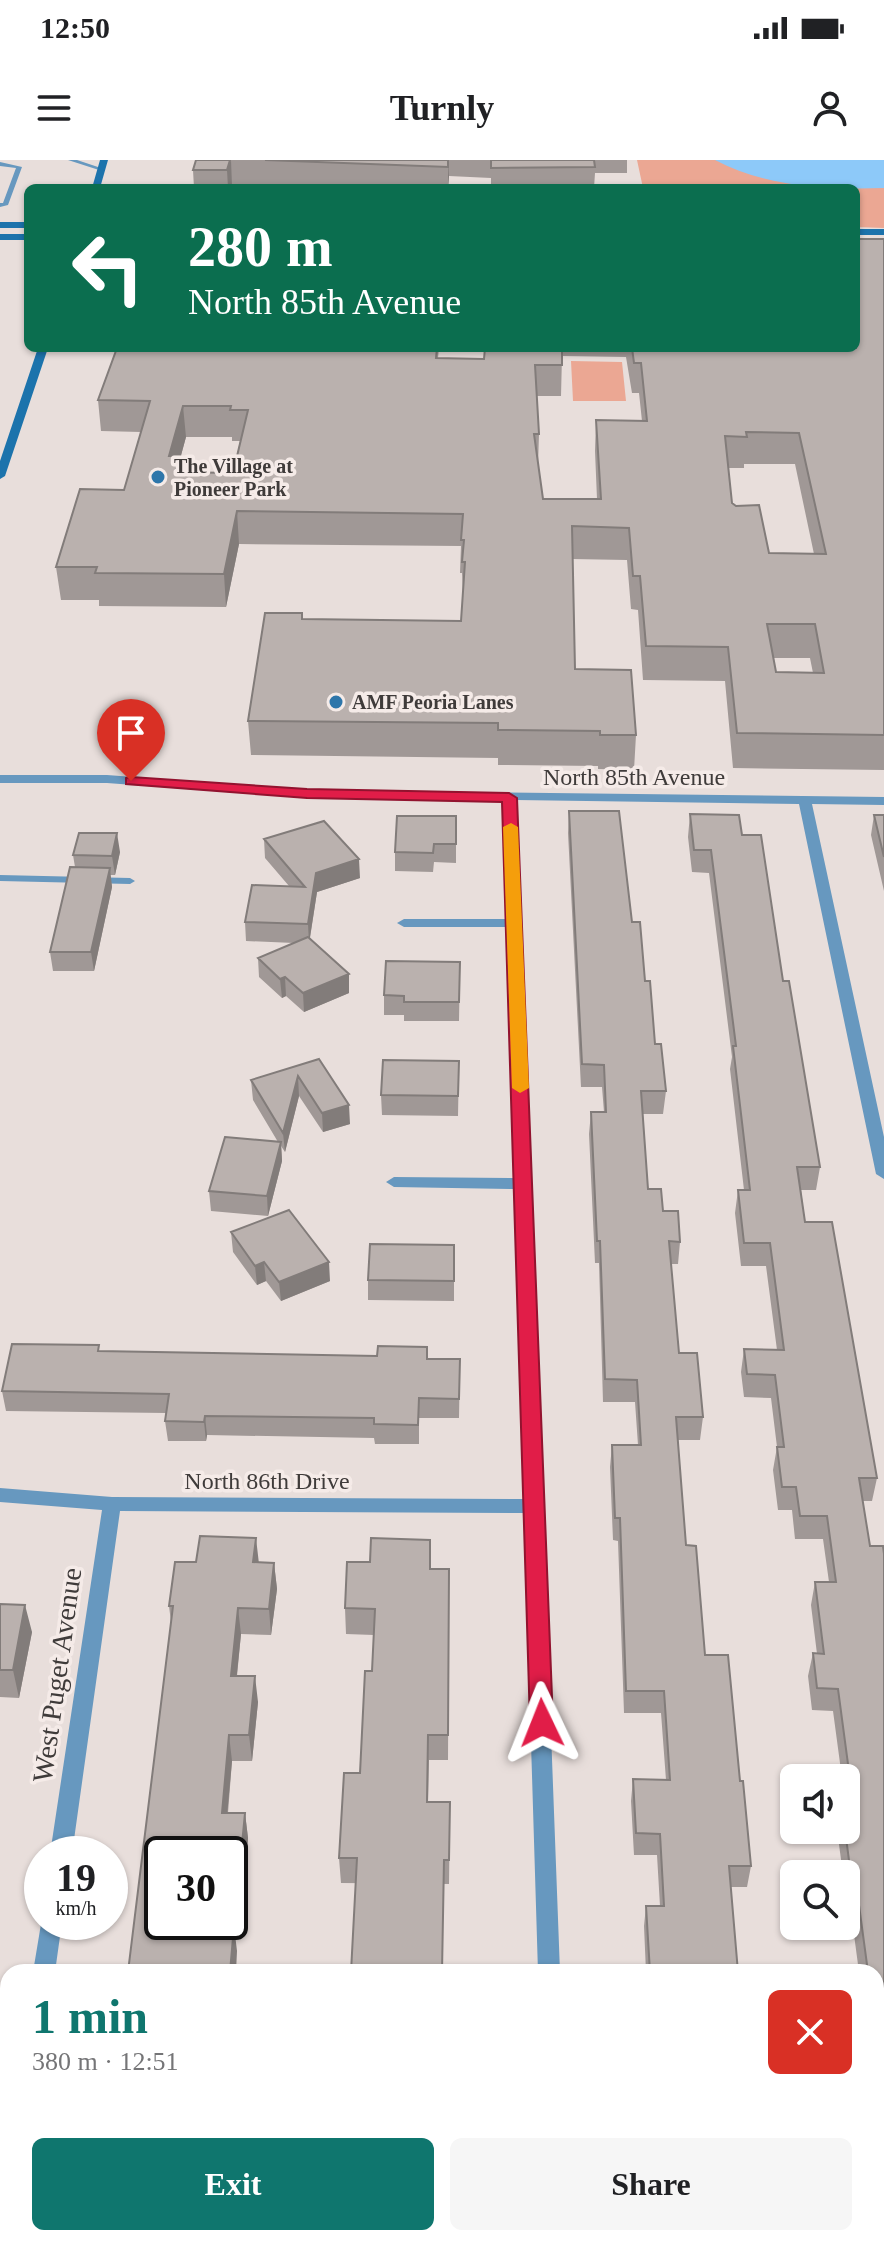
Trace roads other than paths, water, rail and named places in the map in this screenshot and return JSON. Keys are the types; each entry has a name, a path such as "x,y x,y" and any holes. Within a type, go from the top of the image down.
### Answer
{"main road":[{"path":"0,225 24,225"},
{"path":"860,232 884,232"},
{"path":"0,237 24,237"},
{"path":"0,476 42,352"}],"street":[{"name":"North 85th Avenue","path":"0,779 107,779 307,794 884,801"},
{"path":"509,798 549,1964"},
{"path":"805,800 884,1174"},
{"path":"404,923 515,923"},
{"path":"394,1182 524,1184"},
{"name":"North 86th Drive","path":"0,1495 112,1504 535,1506"},
{"name":"West Puget Avenue","path":"64,1836 112,1504"},
{"path":"45,1964 48,1940"}],"lane":[{"path":"71,160 103,165"},
{"path":"0,164 19,167 5,205 0,205"},
{"path":"4,175 16,175"},
{"path":"0,183 13,183"},
{"path":"0,194 9,194"},
{"path":"0,878 130,881"}],"water":[{"path":"715,160 884,160 884,188 860,188 860,184 792,184 735,169"}],"place":[{"name":"The Village at Pioneer Park","path":"158,477"},
{"name":"AMF Peoria Lanes","path":"336,702"}]}
